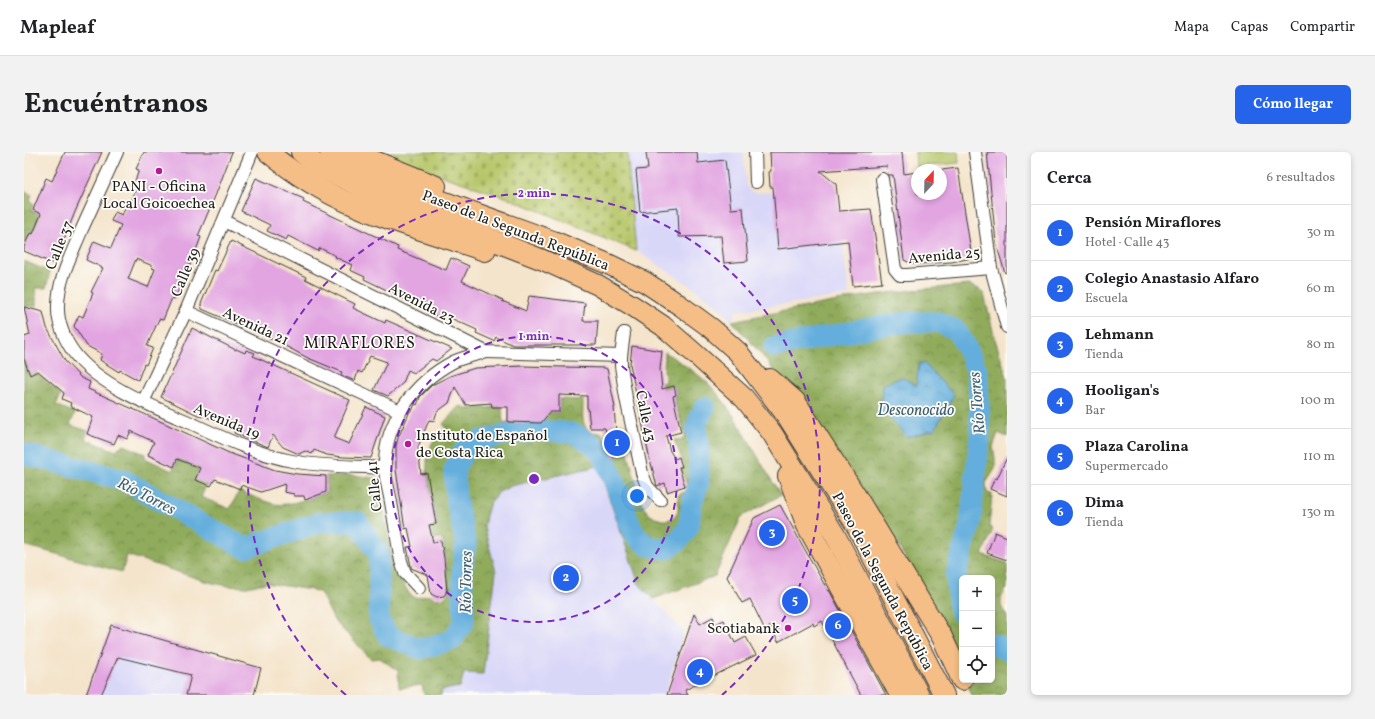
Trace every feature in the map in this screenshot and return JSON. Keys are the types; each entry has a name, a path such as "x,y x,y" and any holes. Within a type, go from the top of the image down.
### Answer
{"highway":[{"path":"268,152 314,184 354,206 389,220 494,254 543,260"},
{"name":"Paseo de la Segunda República","path":"301,152 318,165 379,196 543,260 598,285 662,326 693,352 744,398 772,433 835,535 919,695"},
{"name":"Paseo de la Segunda República","path":"330,152 380,179 553,241 608,264 645,282 711,328 738,352 787,416 856,524 944,695"},
{"path":"357,152 367,158 435,186 521,218 553,241"},
{"path":"738,352 795,401 856,496 942,637 959,674"},
{"path":"772,433 807,526 900,695"},
{"path":"963,683 967,695"}],"street":[{"name":"Calle 37","path":"74,353 60,324 57,307 59,291 68,263 117,152"},
{"name":"Calle 39","path":"143,402 186,311 252,152"},
{"path":"755,152 756,182"},
{"path":"975,152 991,268 1007,327"},
{"name":"Avenida 25","path":"882,179 895,269 900,275 991,268"},
{"name":"Avenida 23","path":"224,221 486,352 621,356"},
{"name":"Avenida 21","path":"186,311 400,411"},
{"name":"Calle 43","path":"624,333 621,356 622,376 642,473 647,486 660,500"},
{"name":"Calle 41","path":"419,588 409,578 402,567 385,468 389,437 400,411 414,392 430,376 455,361 486,352"},
{"name":"Avenida 19","path":"74,353 87,366 102,377 143,402 266,455 316,464 385,468"}],"shaded area":[{"path":"627,152 744,152 746,185 749,190 754,193 773,192 773,189 834,182 836,184 849,295 737,311 732,321 720,308 691,286 636,251"},
{"path":"598,466 639,584 684,632 665,695 441,695 442,690 464,673 483,674 496,572 484,527 490,503 499,492 511,486"},
{"path":"111,625 261,668 254,695 86,695"}],"green space":[{"path":"377,152 627,152 636,251 508,198 392,159"},
{"path":"915,152 958,152 959,163 916,164"},
{"path":"24,191 32,195 30,201 34,204 31,210 40,215 32,233 29,232 24,244"},
{"path":"24,261 50,272 46,288 36,288 36,306 24,307"},
{"path":"969,285 979,289 984,294 995,339 1007,377 1007,437 998,433 993,447 995,469 986,483 987,493 992,494 989,527 993,529 982,555 1007,563 1007,589 1002,595 1001,606 1007,616 1007,695 971,695 966,683 995,683 995,575 959,575 959,666 913,570 853,474 762,355 732,321 864,296"},
{"path":"665,352 699,375 716,392 734,416 781,495 741,517 715,576 653,599 639,584 598,466 511,486 499,492 490,503 484,527 496,572 483,674 464,673 460,687 442,690 441,695 424,695 422,685 399,688 398,671 380,658 371,659 334,620 318,591 266,583 247,587 229,586 208,582 127,555 122,572 24,545 24,360 30,375 35,372 61,394 56,405 75,413 70,425 88,431 85,439 116,451 123,445 145,454 145,458 172,471 177,459 200,469 207,484 201,497 230,509 239,491 261,500 280,505 300,501 326,492 326,476 350,475 377,478 379,480 393,562 399,577 410,595 416,598 430,595 436,599 445,598 449,591 443,541 439,538 434,539 430,527 437,525 427,473 427,460 432,443 446,428 443,424 459,406 466,409 502,407 503,423 547,412 559,412 559,399 583,400 583,418 586,427 589,430 602,433 612,453 627,450 644,508 655,518 668,520 674,517 678,511 678,495 689,490 681,469 685,467 674,440 684,439 685,434 673,396 676,395 674,386 663,389 661,383 665,382"}],"water":[{"name":"Desconocido","path":"924,363 954,395 935,429 907,437 881,408 882,385 902,377 916,386 919,364"}],"building":[{"path":"65,152 102,152 54,264 24,251 24,247 30,233 33,234 41,214 33,210 46,178 52,181"},
{"path":"144,152 232,152 198,236 201,237 195,253 175,299 172,298 163,320 159,319 147,346 153,348 146,365 144,364 138,380 120,370 119,372 100,360 102,354 87,346 74,326 79,315 83,317 93,293 91,292 103,268 86,260 94,241 111,248 121,225 111,221 115,212 122,215 126,206 129,207 138,183 135,181 139,170 136,169","holes":["136,259 153,266 152,268 155,269 148,287 128,279"]},
{"path":"646,152 697,152 698,163 725,160 731,209 743,208 748,261 724,263 721,236 679,237 678,208 640,212 636,170 648,169"},
{"path":"770,152 902,152 904,174 911,173 911,200 947,200 947,169 958,168 972,258 952,262 918,264 910,263 904,260 893,175 888,175 887,166 820,171 836,184 839,211 871,209 882,283 853,286 848,241 778,249 773,187 770,187 769,172 771,171"},
{"path":"987,152 1007,152 1007,272 1005,273 996,243"},
{"path":"256,178 304,199 303,202 398,247 397,250 446,270 451,258 469,266 462,281 526,311 529,296 585,303 583,321 598,321 596,345 513,345 496,337 494,341 476,333 477,330 446,316 444,320 427,311 428,310 364,279 365,277 350,270 352,265 335,257 336,256 320,248 318,251 288,236 286,240 267,231 270,225 241,211"},
{"path":"231,241 306,277 305,279 355,304 353,308 385,323 386,320 452,349 436,361 432,359 414,373 408,370 403,383 388,396 374,390 387,362 370,356 362,373 358,371 355,381 341,375 342,372 202,309 201,304 215,270 217,271"},
{"path":"24,307 43,312 47,328 65,361 81,378 90,382 88,389 229,453 275,470 297,474 326,476 326,492 305,500 304,496 294,496 294,494 284,492 285,484 261,492 241,485 240,489 215,479 211,486 195,480 200,468 177,459 174,467 148,455 154,442 131,431 127,439 118,435 114,444 87,434 93,417 70,406 71,403 62,399 64,393 38,371 30,375 24,359 24,337 30,335"},
{"path":"192,328 236,350 245,353 246,350 255,353 253,356 350,400 334,438 349,444 366,407 385,416 371,458 327,455 314,450 312,454 305,451 299,454 283,447 273,435 268,447 234,433 235,430 203,415 202,417 161,397"},
{"path":"632,346 662,351 660,369 662,389 674,386 676,395 673,396 681,432 666,436 670,451 675,459 679,457 682,467 679,467 685,486 667,492 665,483 657,486 649,456 630,364"},
{"path":"522,366 607,369 615,407 616,433 622,431 627,450 618,452 618,456 613,457 605,428 590,428 587,396 559,395 559,412 550,412 541,423 508,422 508,407 492,407 491,403 466,405 455,387 449,403 437,412 434,421 429,420 418,447 421,474 427,473 436,524 429,525 433,542 441,541 444,558 447,591 444,596 437,597 431,594 428,575 411,568 407,547 412,547 408,528 405,529 396,470 396,447 398,438 410,411 412,411 415,404 417,405 420,397 432,385 450,376 475,368"},
{"path":"1007,457 1007,496 990,489 995,478 997,479"},
{"path":"780,505 828,591 829,590 886,695 861,695 822,621 814,626 813,623 778,642 771,626 765,630 750,599 742,603 727,577 754,518"},
{"path":"995,532 1007,537 1007,560 987,553"},
{"path":"694,614 700,624 713,617 716,624 724,620 735,643 746,637 756,655 685,690 688,695 667,695"},
{"path":"111,625 261,668 254,695 186,695 191,675 118,657 101,695 86,695"}],"waterway":[{"name":"Río Torres","path":"774,347 879,326 908,322 938,322 956,330 966,346 977,371 980,435 970,525 956,574 960,611"},
{"name":"Río Torres","path":"24,454 124,480 245,548 320,522 358,522 379,555 379,619 388,636 421,649 452,640 464,622 462,569 466,544 456,499 454,470 464,451 479,441 536,430 566,432 577,435 592,444 602,454 611,473 631,527 637,537 648,546 667,549 679,540 689,526 692,503 699,482 699,446 696,428 705,407"},
{"name":"Río Torres","path":"995,645 1007,650"}],"place":[{"name":"PANI - Oficina Local Goicoechea","path":"159,171"},
{"name":"Pensión Miraflores","path":"617,443"},
{"name":"Instituto de Español de Costa Rica","path":"408,444"},
{"name":"Lehmann","path":"772,533"},
{"name":"Colegio Anastasio Alfaro","path":"566,578"},
{"name":"Plaza Carolina","path":"795,601"},
{"name":"Dima","path":"838,626"},
{"name":"Scotiabank","path":"788,628"},
{"name":"Hooligan's","path":"700,672"}],"district":[{"name":"MIRAFLORES","path":"360,342"}]}
